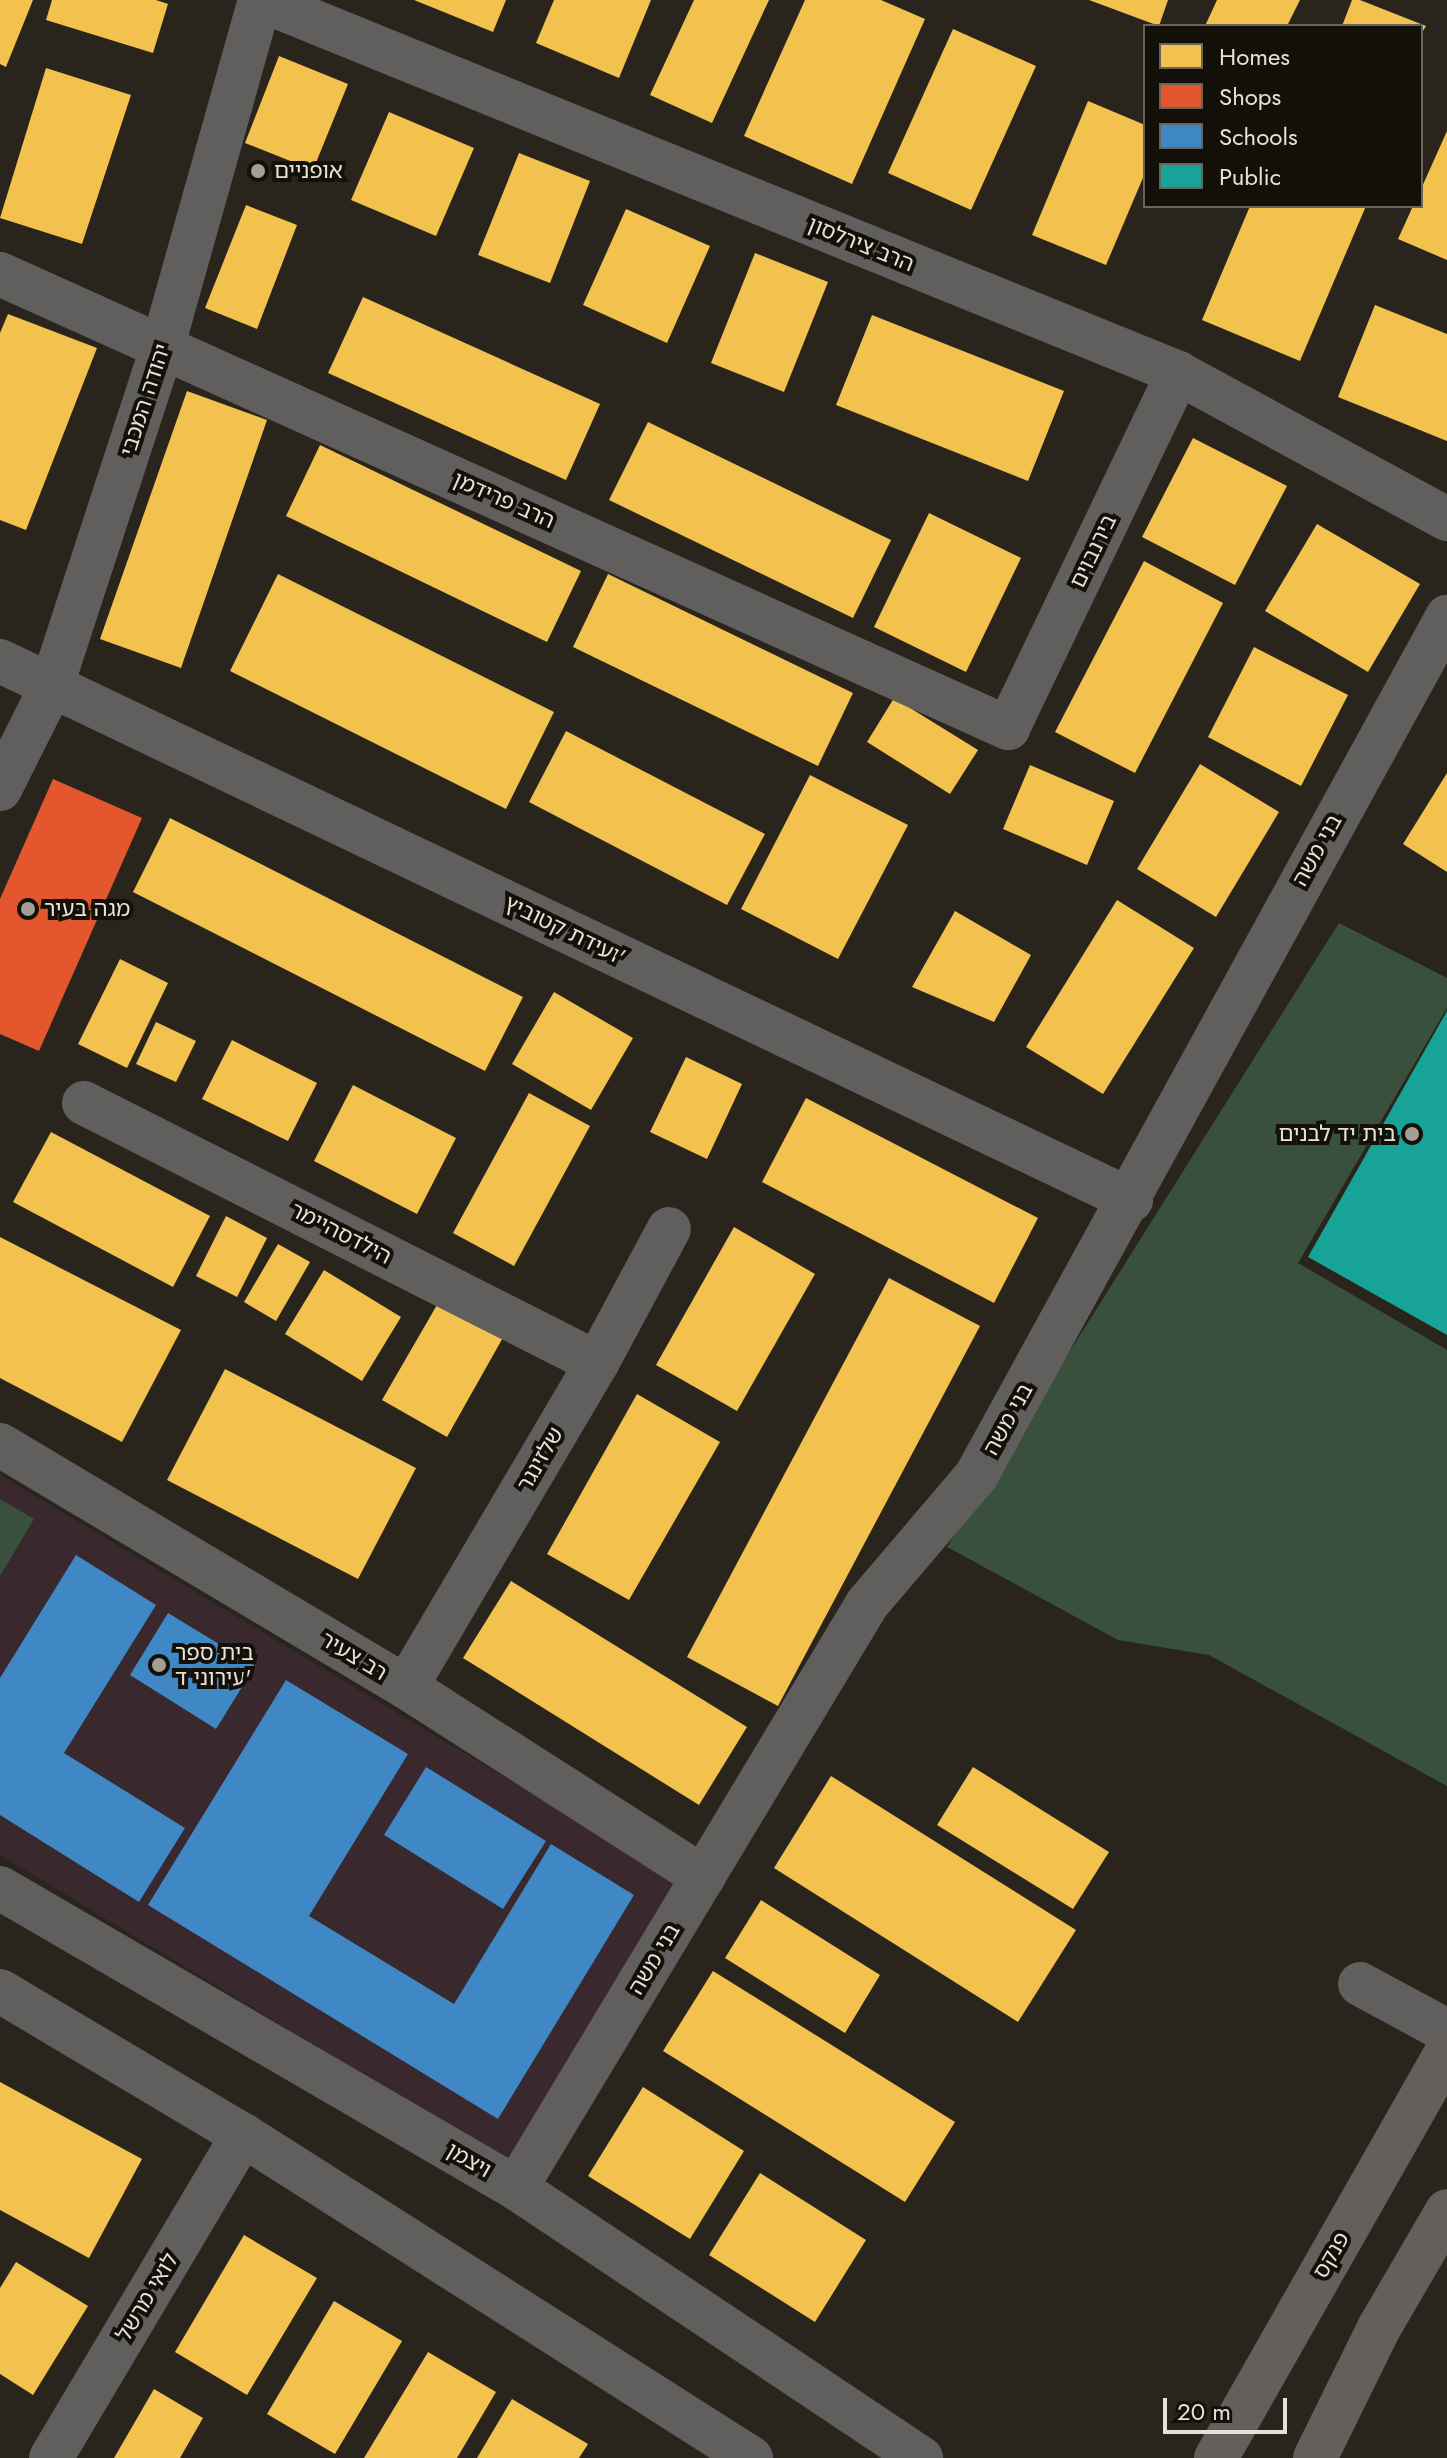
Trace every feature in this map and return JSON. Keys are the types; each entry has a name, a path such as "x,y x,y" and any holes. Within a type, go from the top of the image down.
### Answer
{"main road":[{"name":"פנקס","path":"1217,2452 1447,2052"},
{"path":"1315,2458 1379,2328 1447,2211"}],"street":[{"name":"יהודה המכבי","path":"154,340 244,0"},
{"name":"יהודה המכבי","path":"0,740 28,674 154,340 261,0"},
{"name":"הרב צירלסון","path":"261,0 1178,373 1447,519"},
{"name":"הרב פרידמן","path":"0,274 154,340 1008,728"},
{"name":"בירנבוים","path":"1008,728 1178,373"},
{"name":"בני משה","path":"516,2188 867,1604 976,1476 1131,1200 1447,617"},
{"name":"יהודה המכבי","path":"0,789 28,674"},
{"name":"ועידת קטוביץ'","path":"28,674 1131,1200"},
{"name":"הילדסהיימר","path":"84,1103 597,1363"},
{"name":"שלזינגר","path":"406,1687 597,1363 669,1229"},
{"name":"רב צעיר","path":"0,1445 406,1687 703,1877"},
{"name":"ויצמן","path":"0,1888 516,2188 921,2458"},
{"path":"1360,1984 1447,2031"},
{"path":"0,1991 243,2135 751,2458"},
{"name":"לואי מרשל","path":"51,2458 243,2135"}],"shaded area":[{"name":"בית ספר עירוני ד'","path":"0,1475 678,1881 511,2164 0,1855"}],"green space":[{"path":"1339,923 1447,978 1447,1008 1298,1263 1447,1350 1447,1786 1209,1655 1118,1640 947,1547"},
{"path":"0,1499 34,1519 0,1576"}],"building: Homes":[{"path":"0,0 33,0 6,67 0,64"},
{"path":"52,0 156,0 168,4 153,53 46,20"},
{"path":"414,0 506,0 493,32"},
{"path":"554,0 651,0 619,78 536,43"},
{"path":"694,0 769,0 712,123 650,95"},
{"path":"805,0 881,0 925,19 852,184 744,136"},
{"path":"1089,0 1168,0 1160,24"},
{"path":"1217,0 1300,0 1288,24 1206,24"},
{"path":"1352,0 1360,0 1421,24 1343,24"},
{"path":"953,29 1036,66 971,210 888,173"},
{"path":"279,56 348,84 313,170 245,143"},
{"path":"46,68 131,95 82,244 0,218"},
{"path":"1088,101 1143,124 1143,178 1106,265 1032,235"},
{"path":"389,112 474,148 436,236 351,200"},
{"path":"1447,131 1447,260 1398,239 1412,208 1423,208 1423,185"},
{"path":"519,153 590,181 550,283 478,255"},
{"path":"246,205 297,225 257,329 205,308"},
{"path":"1249,208 1365,208 1300,361 1202,320"},
{"path":"626,209 710,246 667,343 583,305"},
{"path":"755,253 828,282 784,392 711,363"},
{"path":"363,297 600,404 566,480 328,373"},
{"path":"1375,305 1447,334 1447,441 1338,397"},
{"path":"8,314 97,348 26,530 0,520 0,333"},
{"path":"872,315 1064,391 1028,481 836,405"},
{"path":"187,391 267,420 181,668 100,639"},
{"path":"648,422 891,540 853,618 609,500"},
{"path":"1193,438 1287,486 1235,585 1142,537"},
{"path":"320,445 581,571 547,642 286,516"},
{"path":"929,513 1021,558 966,672 874,627"},
{"path":"1317,524 1420,584 1368,672 1265,611"},
{"path":"1144,561 1223,603 1135,773 1055,732"},
{"path":"278,574 554,712 506,809 230,671"},
{"path":"608,574 853,693 818,766 573,647"},
{"path":"1254,647 1348,695 1301,786 1208,737"},
{"path":"894,698 978,750 950,794 867,742"},
{"path":"566,731 765,834 727,905 529,802"},
{"path":"1200,764 1279,812 1216,917 1137,869"},
{"path":"1030,765 1114,801 1087,865 1003,829"},
{"path":"1447,773 1447,872 1403,844"},
{"path":"810,775 908,825 838,959 741,909"},
{"path":"170,818 523,997 485,1071 133,892"},
{"path":"1117,900 1194,948 1103,1094 1026,1047"},
{"path":"955,911 1031,955 994,1022 912,987"},
{"path":"120,959 168,983 127,1068 78,1044"},
{"path":"554,992 633,1038 591,1110 512,1064"},
{"path":"156,1022 196,1041 176,1082 136,1064"},
{"path":"232,1040 317,1083 288,1141 202,1099"},
{"path":"686,1057 742,1084 707,1159 650,1132"},
{"path":"353,1085 456,1138 417,1214 314,1161"},
{"path":"529,1093 590,1126 514,1266 453,1233"},
{"path":"806,1098 1038,1218 994,1303 762,1182"},
{"path":"51,1132 210,1216 173,1287 13,1202"},
{"path":"226,1216 267,1238 237,1297 196,1276"},
{"path":"734,1227 815,1274 737,1411 656,1365"},
{"path":"0,1237 181,1330 122,1442 0,1378"},
{"path":"278,1244 310,1262 276,1321 244,1302"},
{"path":"324,1270 401,1317 362,1381 285,1334"},
{"path":"889,1278 980,1326 778,1706 687,1657"},
{"path":"441,1298 505,1334 447,1437 382,1400"},
{"path":"225,1369 416,1468 358,1579 167,1480"},
{"path":"637,1394 720,1442 629,1600 547,1554"},
{"path":"511,1581 747,1727 699,1805 463,1658"},
{"path":"973,1767 1109,1852 1073,1909 937,1825"},
{"path":"831,1776 1076,1930 1018,2022 774,1868"},
{"path":"761,1900 880,1975 845,2033 725,1958"},
{"path":"713,1971 955,2122 905,2202 663,2051"},
{"path":"0,2082 142,2159 89,2258 0,2210"},
{"path":"643,2087 744,2151 690,2239 588,2176"},
{"path":"760,2173 866,2240 815,2322 709,2255"},
{"path":"244,2235 317,2278 247,2395 175,2352"},
{"path":"16,2262 88,2306 33,2395 0,2374 0,2288"},
{"path":"334,2301 402,2341 335,2454 267,2414"},
{"path":"428,2352 496,2392 457,2458 364,2458"},
{"path":"154,2389 203,2418 180,2458 114,2458"},
{"path":"512,2399 588,2444 579,2458 477,2458"}],"building: Shops":[{"path":"53,779 142,818 39,1051 0,1034 0,899"}],"building: Schools":[{"path":"76,1555 156,1605 64,1753 185,1828 139,1902 0,1815 0,1678"},
{"path":"168,1613 255,1666 216,1729 130,1675"},
{"path":"286,1680 408,1754 309,1916 454,2004 551,1844 634,1895 498,2119 148,1905"},
{"path":"426,1767 546,1841 503,1909 384,1835"}],"building: Public":[{"name":"בית יד לבנים","path":"1447,1011 1447,1335 1308,1257"}],"place":[{"name":"אופניים","path":"258,171"},
{"name":"מגה בעיר","path":"28,909"},
{"name":"בית יד לבנים","path":"1412,1134"},
{"name":"בית ספר עירוני ד'","path":"159,1665"}]}
